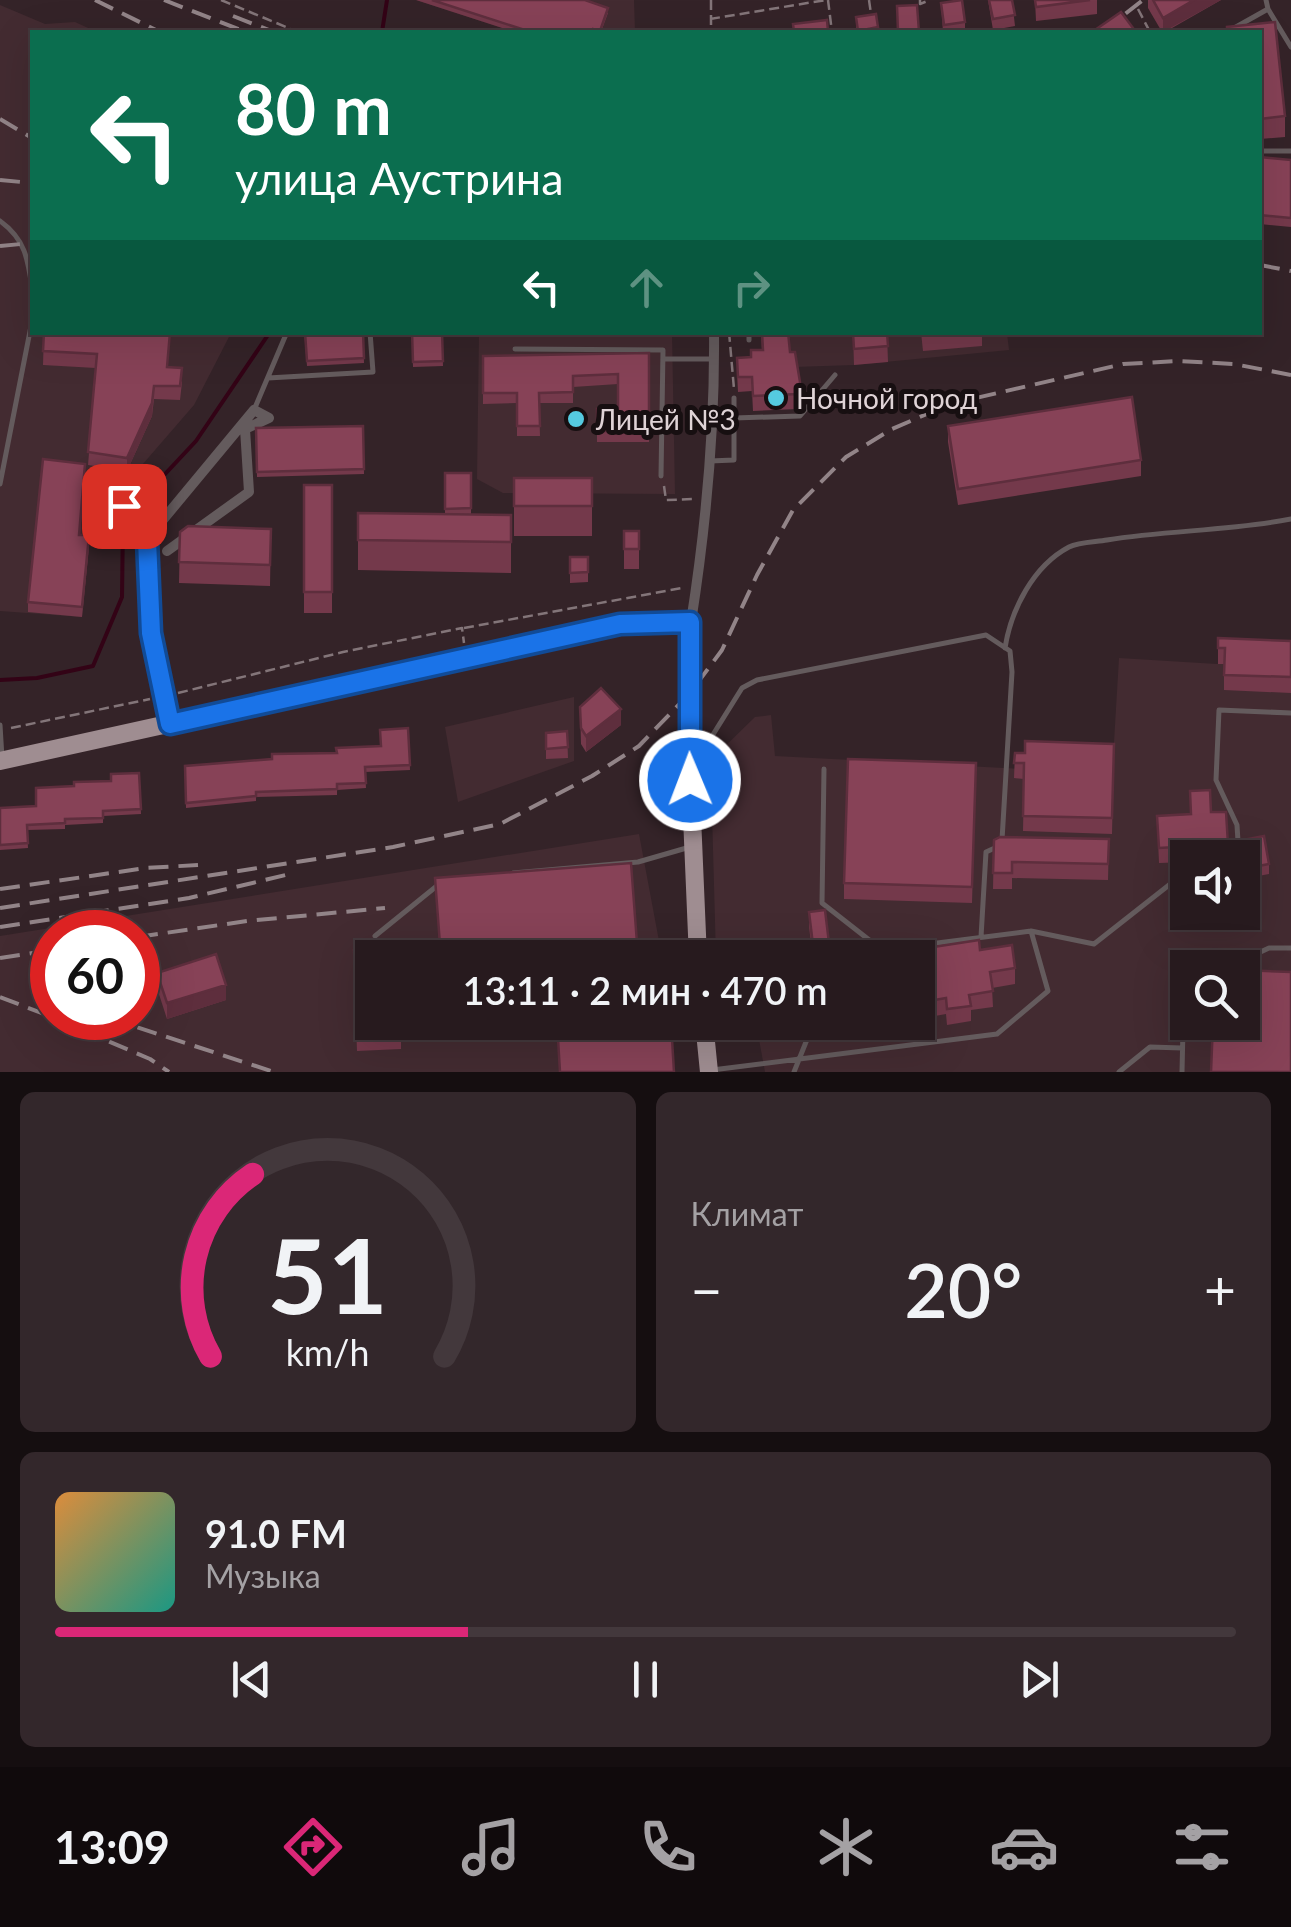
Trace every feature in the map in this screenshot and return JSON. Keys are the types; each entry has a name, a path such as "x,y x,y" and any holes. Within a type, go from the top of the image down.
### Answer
{"main road":[{"path":"1,761 620,624 690,622 689,746 697,940"},
{"path":"706,1040 709,1071"}],"street":[{"path":"690,622 710,460 714,335"},
{"path":"166,551 249,492 245,429 269,418 254,410 147,540 151,633 170,724"}],"lane":[{"path":"1266,0 1291,46"},
{"path":"1231,30 1268,9"},
{"path":"1262,151 1291,150"},
{"path":"0,221 14,231 24,246 30,278"},
{"path":"0,484 30,331"},
{"path":"254,410 286,335"},
{"path":"268,378 372,372 370,335"},
{"path":"515,350 663,350 661,476"},
{"path":"663,359 714,359"},
{"path":"734,418 800,416 835,374"},
{"path":"710,460 734,460 734,398"},
{"path":"103,478 147,540"},
{"path":"1005,648 1009,622 1034,577 1070,546 1129,536 1245,528 1291,518"},
{"path":"689,746 709,741 742,688 757,680 986,634 1010,651 1012,672 1002,845 986,852 982,937"},
{"path":"1238,840 1237,825 1216,780 1219,710 1291,713"},
{"path":"0,727 1,761"},
{"path":"824,769 822,903 869,940"},
{"path":"500,875 638,862 692,846"},
{"path":"376,936 434,886 451,883"},
{"path":"935,943 1031,930 1094,944 1170,884"},
{"path":"709,1071 997,1034 1048,991 1031,930"},
{"path":"1260,952 1291,948"},
{"path":"794,1072 807,1040"},
{"path":"1182,1072 1183,1040"},
{"path":"1119,1072 1150,1047 1183,1048"}],"path":[{"path":"220,0 293,30"},
{"path":"711,0 711,30"},
{"path":"710,19 827,0 832,30"},
{"path":"869,0 871,14"},
{"path":"920,0 920,4 930,0"},
{"path":"1138,9 1149,30"},
{"path":"728,335 729,356 734,362 734,398"},
{"path":"661,476 666,500 706,499"},
{"path":"0,727 164,696 343,652 696,586"},
{"path":"462,628 466,657"}],"shaded area":[{"path":"416,0 634,0 635,30 509,30"},
{"path":"0,5 45,24 75,22 93,30 30,30 30,335 230,335 194,405 97,517 89,546 82,617 0,611"},
{"name":"Лицей №3","path":"479,335 672,335 675,494 503,493 477,479"},
{"path":"761,335 1007,335 1009,350 854,365 764,368"},
{"path":"1291,656 1291,1072 765,1072 759,1040 935,1040 935,940 716,940 711,777 715,756 755,717 771,715 775,756 1024,769 1113,759 1119,658 1217,664"},
{"path":"574,697 574,761 458,802 445,727"},
{"path":"639,834 659,940 355,940 355,1040 671,1040 673,1072 0,1072 0,936 30,931 30,1040 160,1040 160,910"}],"building":[{"path":"432,0 585,0 608,8 600,30 525,30"},
{"path":"962,0 965,22 944,25 941,3"},
{"path":"989,0 1012,0 1015,15 993,19"},
{"path":"1035,0 1090,0 1036,7"},
{"path":"1153,0 1194,0 1163,18"},
{"path":"917,5 919,30 898,30 897,6"},
{"path":"1121,12 1134,30 1095,30"},
{"path":"876,14 878,27 858,30 856,17"},
{"path":"827,20 828,30 794,30 793,24"},
{"path":"1275,22 1285,116 1262,119 1262,30 1227,27"},
{"path":"1262,157 1291,160 1291,218 1262,215"},
{"path":"44,335 170,335 167,367 182,368 180,386 154,386 152,403 127,458 88,452 97,354 43,351"},
{"path":"305,335 363,335 364,358 307,361"},
{"path":"412,335 442,335 443,361 413,362"},
{"path":"762,335 788,335 800,382 798,394 753,396 752,377 738,377 737,358 751,357 751,350 763,350"},
{"path":"853,335 887,335 888,346 854,349"},
{"path":"649,353 649,431 597,431 597,409 618,409 618,374 573,376 573,392 539,393 540,426 517,426 517,393 483,393 483,356"},
{"path":"1132,397 1141,460 958,489 948,426"},
{"path":"363,426 364,469 257,472 256,428"},
{"path":"43,459 85,464 79,535 89,535 82,607 28,602"},
{"path":"445,473 471,473 471,508 445,509"},
{"path":"514,478 592,478 592,506 514,506"},
{"path":"304,485 332,485 332,592 304,592"},
{"path":"358,513 511,515 511,542 358,540"},
{"path":"188,526 271,529 270,565 179,562 180,532"},
{"path":"624,531 639,531 639,549 624,549"},
{"path":"570,557 588,557 588,572 570,573"},
{"path":"1218,638 1291,641 1291,677 1224,675 1225,648 1218,648"},
{"path":"601,688 621,709 586,736 581,728 580,707"},
{"path":"408,728 410,765 365,767 366,783 337,784 337,789 256,792 256,796 186,803 185,766 272,759 272,754 337,753 336,748 381,746 380,730"},
{"path":"567,731 568,747 546,749 546,733"},
{"path":"1025,741 1114,744 1112,818 1023,816 1024,763 1014,763 1015,753 1025,753"},
{"path":"848,759 976,763 972,887 844,883"},
{"path":"139,773 141,809 103,811 103,818 27,825 28,843 0,845 0,808 36,806 36,788 111,781 111,774"},
{"path":"1210,790 1211,812 1226,812 1228,840 1170,840 1170,847 1159,848 1157,816 1191,814 1190,791"},
{"path":"1264,836 1269,864 1260,866 1260,840 1248,839"},
{"path":"1109,839 1108,864 1012,862 1012,873 993,873 994,840"},
{"path":"631,863 637,940 440,940 435,878"},
{"path":"825,910 829,940 812,940 809,912"},
{"path":"979,940 980,950 1012,945 1015,968 990,972 993,991 969,995 971,1006 947,1009 946,998 935,1000 935,947"},
{"path":"216,954 226,985 167,1003 160,972"},
{"path":"1260,971 1291,972 1291,1072 1211,1072 1212,1040 1260,1040"},
{"path":"558,1040 672,1040 674,1072 560,1072"}],"waterway":[{"path":"382,30 387,0"},
{"path":"0,680 37,678 93,666 122,597 123,519 196,441 268,335"}],"railway":[{"path":"95,0 156,30"},
{"path":"164,0 241,30"},
{"path":"1105,30 1143,0"},
{"path":"233,16 269,30"},
{"path":"0,119 30,137"},
{"path":"0,180 30,183"},
{"path":"0,246 30,243"},
{"path":"1262,265 1291,271"},
{"path":"0,908 393,847 500,824 592,776 639,746 690,693 722,650 793,510 846,457 892,429 950,404 1123,364 1234,364 1291,375"},
{"path":"0,889 146,868 198,865"},
{"path":"0,927 189,898 290,874"},
{"path":"160,934 385,908"},
{"path":"0,958 30,953"},
{"path":"0,997 30,1009"},
{"path":"160,1035 274,1072"},
{"path":"106,1040 150,1059 169,1072"}],"place":[{"name":"Ночной город","path":"776,398"},
{"name":"Лицей №3","path":"576,419"}],"route":[{"path":"124,506 147,540 151,633 170,724 620,624 690,622 690,780"}]}
